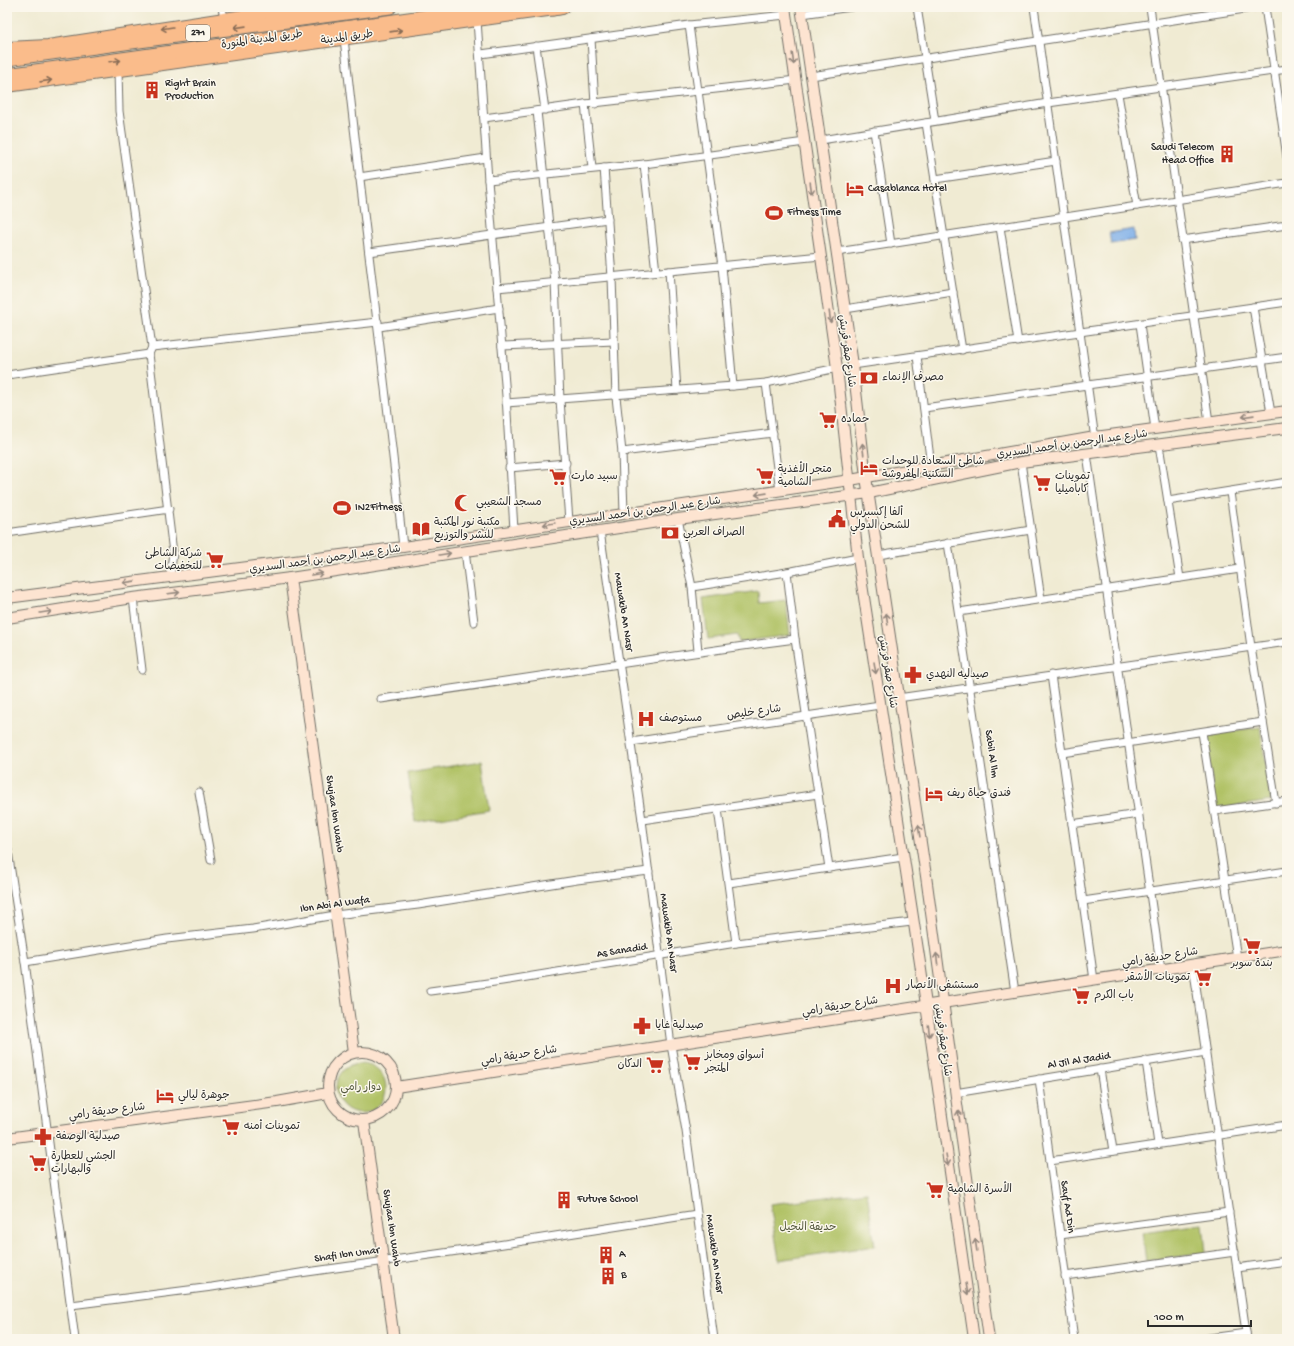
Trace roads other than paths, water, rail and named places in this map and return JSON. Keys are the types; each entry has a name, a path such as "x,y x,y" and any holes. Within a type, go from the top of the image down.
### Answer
{"highway":[{"name":"طريق المدينة المنورة","path":"7,59 390,7"},
{"name":"طريق المدينة المنورة","path":"7,75 494,7"}],"main road":[{"path":"7,48 48,46 223,13 302,7"},
{"path":"256,25 327,7"},
{"name":"طريق المدينة","path":"7,86 568,7"},
{"path":"136,58 293,46"}],"street":[{"path":"802,11 851,7"},
{"path":"917,7 935,121"},
{"path":"1034,7 1095,437 1092,453 1106,589 1161,970"},
{"path":"1150,7 1209,422"},
{"path":"811,76 1258,7"},
{"path":"1265,7 1287,157"},
{"path":"480,54 689,26 786,11"},
{"name":"شارع صقر قريش","path":"786,11 837,368 858,558 912,922 926,1006 938,1101 974,1339"},
{"name":"شارع صقر قريش","path":"802,11 853,365 866,477 898,698 926,876 942,1003 956,1093 989,1339"},
{"path":"477,20 486,158 502,346 514,530"},
{"path":"689,26 722,266 733,386"},
{"path":"344,38 359,177 379,324 403,547"},
{"path":"591,39 595,104"},
{"path":"790,42 806,40"},
{"path":"536,46 544,174 555,282 560,400 566,464 569,521"},
{"path":"820,140 1048,103 1287,69"},
{"path":"118,70 119,111 169,509 173,552 170,576"},
{"path":"484,118 585,104 796,80"},
{"path":"1118,94 1137,206"},
{"path":"585,104 592,168"},
{"path":"926,123 962,350"},
{"path":"874,131 892,244"},
{"path":"488,180 592,168 644,164 805,142"},
{"path":"359,177 486,158"},
{"path":"935,179 1056,161"},
{"path":"644,164 656,272"},
{"path":"604,168 612,277 616,397 622,452 624,514"},
{"path":"837,252 1287,183"},
{"path":"369,252 608,219"},
{"path":"1182,240 1287,225"},
{"path":"1000,227 1018,342"},
{"path":"497,288 821,256"},
{"path":"668,271 677,390"},
{"path":"825,286 841,283"},
{"path":"845,309 953,292"},
{"path":"853,365 1287,302"},
{"path":"1253,307 1271,413"},
{"path":"7,375 150,350 379,324 499,308"},
{"path":"1140,324 1155,429"},
{"path":"502,346 614,341"},
{"path":"917,356 931,466"},
{"path":"924,408 1287,356"},
{"path":"506,404 616,397 677,390 766,383 837,368"},
{"path":"766,383 780,491"},
{"name":"شارع عبد الرحمن بن أحمد السديري","path":"7,598 403,547 850,480 1095,437 1287,411"},
{"name":"شارع عبد الرحمن بن أحمد السديري","path":"7,618 133,598 290,578 678,519 869,493 1021,462 1287,428"},
{"path":"622,452 773,433"},
{"path":"1159,444 1180,578"},
{"path":"1021,462 1041,599"},
{"path":"510,468 566,464"},
{"path":"1168,501 1287,482"},
{"path":"1230,492 1251,647 1276,803"},
{"path":"7,533 169,509"},
{"path":"678,519 692,587 698,651"},
{"path":"878,555 1030,530"},
{"name":"Mawakib An Nasr","path":"600,531 642,820 671,1044 686,1131 714,1339"},
{"name":"Sabil Al llm","path":"948,543 1015,992"},
{"path":"465,551 474,622"},
{"path":"692,587 787,572 858,558"},
{"path":"959,612 1240,569"},
{"path":"787,572 795,639 829,868"},
{"name":"Shujaa Ibn Wahb","path":"290,578 354,1052"},
{"path":"74,590 76,607"},
{"path":"133,598 142,670"},
{"path":"381,699 620,665 698,651 795,639"},
{"path":"898,698 1287,642"},
{"path":"1051,675 1094,980"},
{"name":"شارع خليص","path":"631,742 880,705"},
{"path":"1062,753 1263,722"},
{"path":"1202,732 1237,958"},
{"path":"199,792 211,860"},
{"path":"642,820 818,794"},
{"path":"1214,811 1287,801"},
{"path":"718,808 736,944"},
{"path":"1072,824 1138,814"},
{"path":"7,845 25,962 75,1339"},
{"path":"729,883 903,858"},
{"name":"Ibn Abi Al Wafa","path":"25,962 167,939 254,929 335,915 418,905 577,880 648,871"},
{"path":"1083,901 1149,890 1287,871"},
{"name":"As Sanadid","path":"430,991 736,944 912,922"},
{"name":"شارع حديقة رامي","path":"396,1087 1287,950"},
{"path":"1193,965 1247,1336 1203,1339"},
{"path":"354,1052 370,1052 384,1060 394,1073 396,1087 391,1104 380,1116 364,1121 352,1119 341,1114 333,1105 328,1093 328,1080 333,1068 342,1058 354,1052"},
{"name":"Al Jil Al Jadid","path":"956,1093 1206,1052"},
{"path":"1146,1061 1158,1144"},
{"path":"1100,1069 1113,1151"},
{"name":"Sayf Ad Din","path":"1039,1079 1074,1339"},
{"name":"شارع حديقة رامي","path":"7,1138 276,1102 328,1093"},
{"name":"Shujaa Ibn Wahb","path":"364,1121 394,1339"},
{"path":"1050,1161 1287,1125"},
{"path":"1060,1235 1229,1212"},
{"name":"Shafi Ibn Umar","path":"71,1305 212,1287 466,1250 697,1214"},
{"path":"1066,1276 1235,1252"},
{"path":"1237,1268 1287,1260"}],"water":[{"path":"1134,229 1135,240 1111,244 1109,233"}],"place":[{"name":"Right Brain Production","path":"152,90"},
{"name":"Saudi Telecom Head Office","path":"1227,154"},
{"name":"Casablanca Hotel","path":"855,189"},
{"name":"Fitness Time","path":"774,213"},
{"name":"مصرف الإنماء","path":"869,378"},
{"name":"حماده","path":"828,420"},
{"name":"شاطئ السعادة للوحدات السكنية المفروشة","path":"869,468"},
{"name":"متجر الأغذية الشامية","path":"765,476"},
{"name":"سبيد مارت","path":"558,477"},
{"name":"تموينات كاباميليا","path":"1042,483"},
{"name":"مسجد الشعيبي","path":"463,503"},
{"name":"IN2Fitness","path":"342,508"},
{"name":"ألفا إكسبرس للشحن الدولي","path":"837,519"},
{"name":"مكتبة نور المكتبة للنشر والتوزيع","path":"421,529"},
{"name":"الصراف العربي","path":"670,533"},
{"name":"شركة الشاطئ للتخفيضات","path":"215,560"},
{"name":"صيدليه النهدي","path":"913,675"},
{"name":"مستوصف","path":"646,719"},
{"name":"فندق حياة ريف","path":"934,794"},
{"name":"بندة سوبر","path":"1252,946"},
{"name":"تموينات الأشقر","path":"1203,978"},
{"name":"مستشفى الأنصار","path":"893,986"},
{"name":"باب الكرم","path":"1081,996"},
{"name":"صيدلية غايا","path":"642,1026"},
{"name":"أسواق ومخابز المتجر","path":"692,1062"},
{"name":"الدكان","path":"655,1065"},
{"name":"جوهرة ليالي","path":"165,1096"},
{"name":"تموينات أمنه","path":"231,1127"},
{"name":"صيدلية الوصفة","path":"43,1137"},
{"name":"الجشي للعطارة والبهارات","path":"38,1163"},
{"name":"الأسرة الشامية","path":"935,1190"},
{"name":"Future School","path":"564,1200"},
{"name":"A","path":"606,1255"},
{"name":"B","path":"608,1276"}],"park label":[{"name":"دوار رامي","path":"361,1088"},
{"name":"حديقة النخيل","path":"808,1228"}]}
